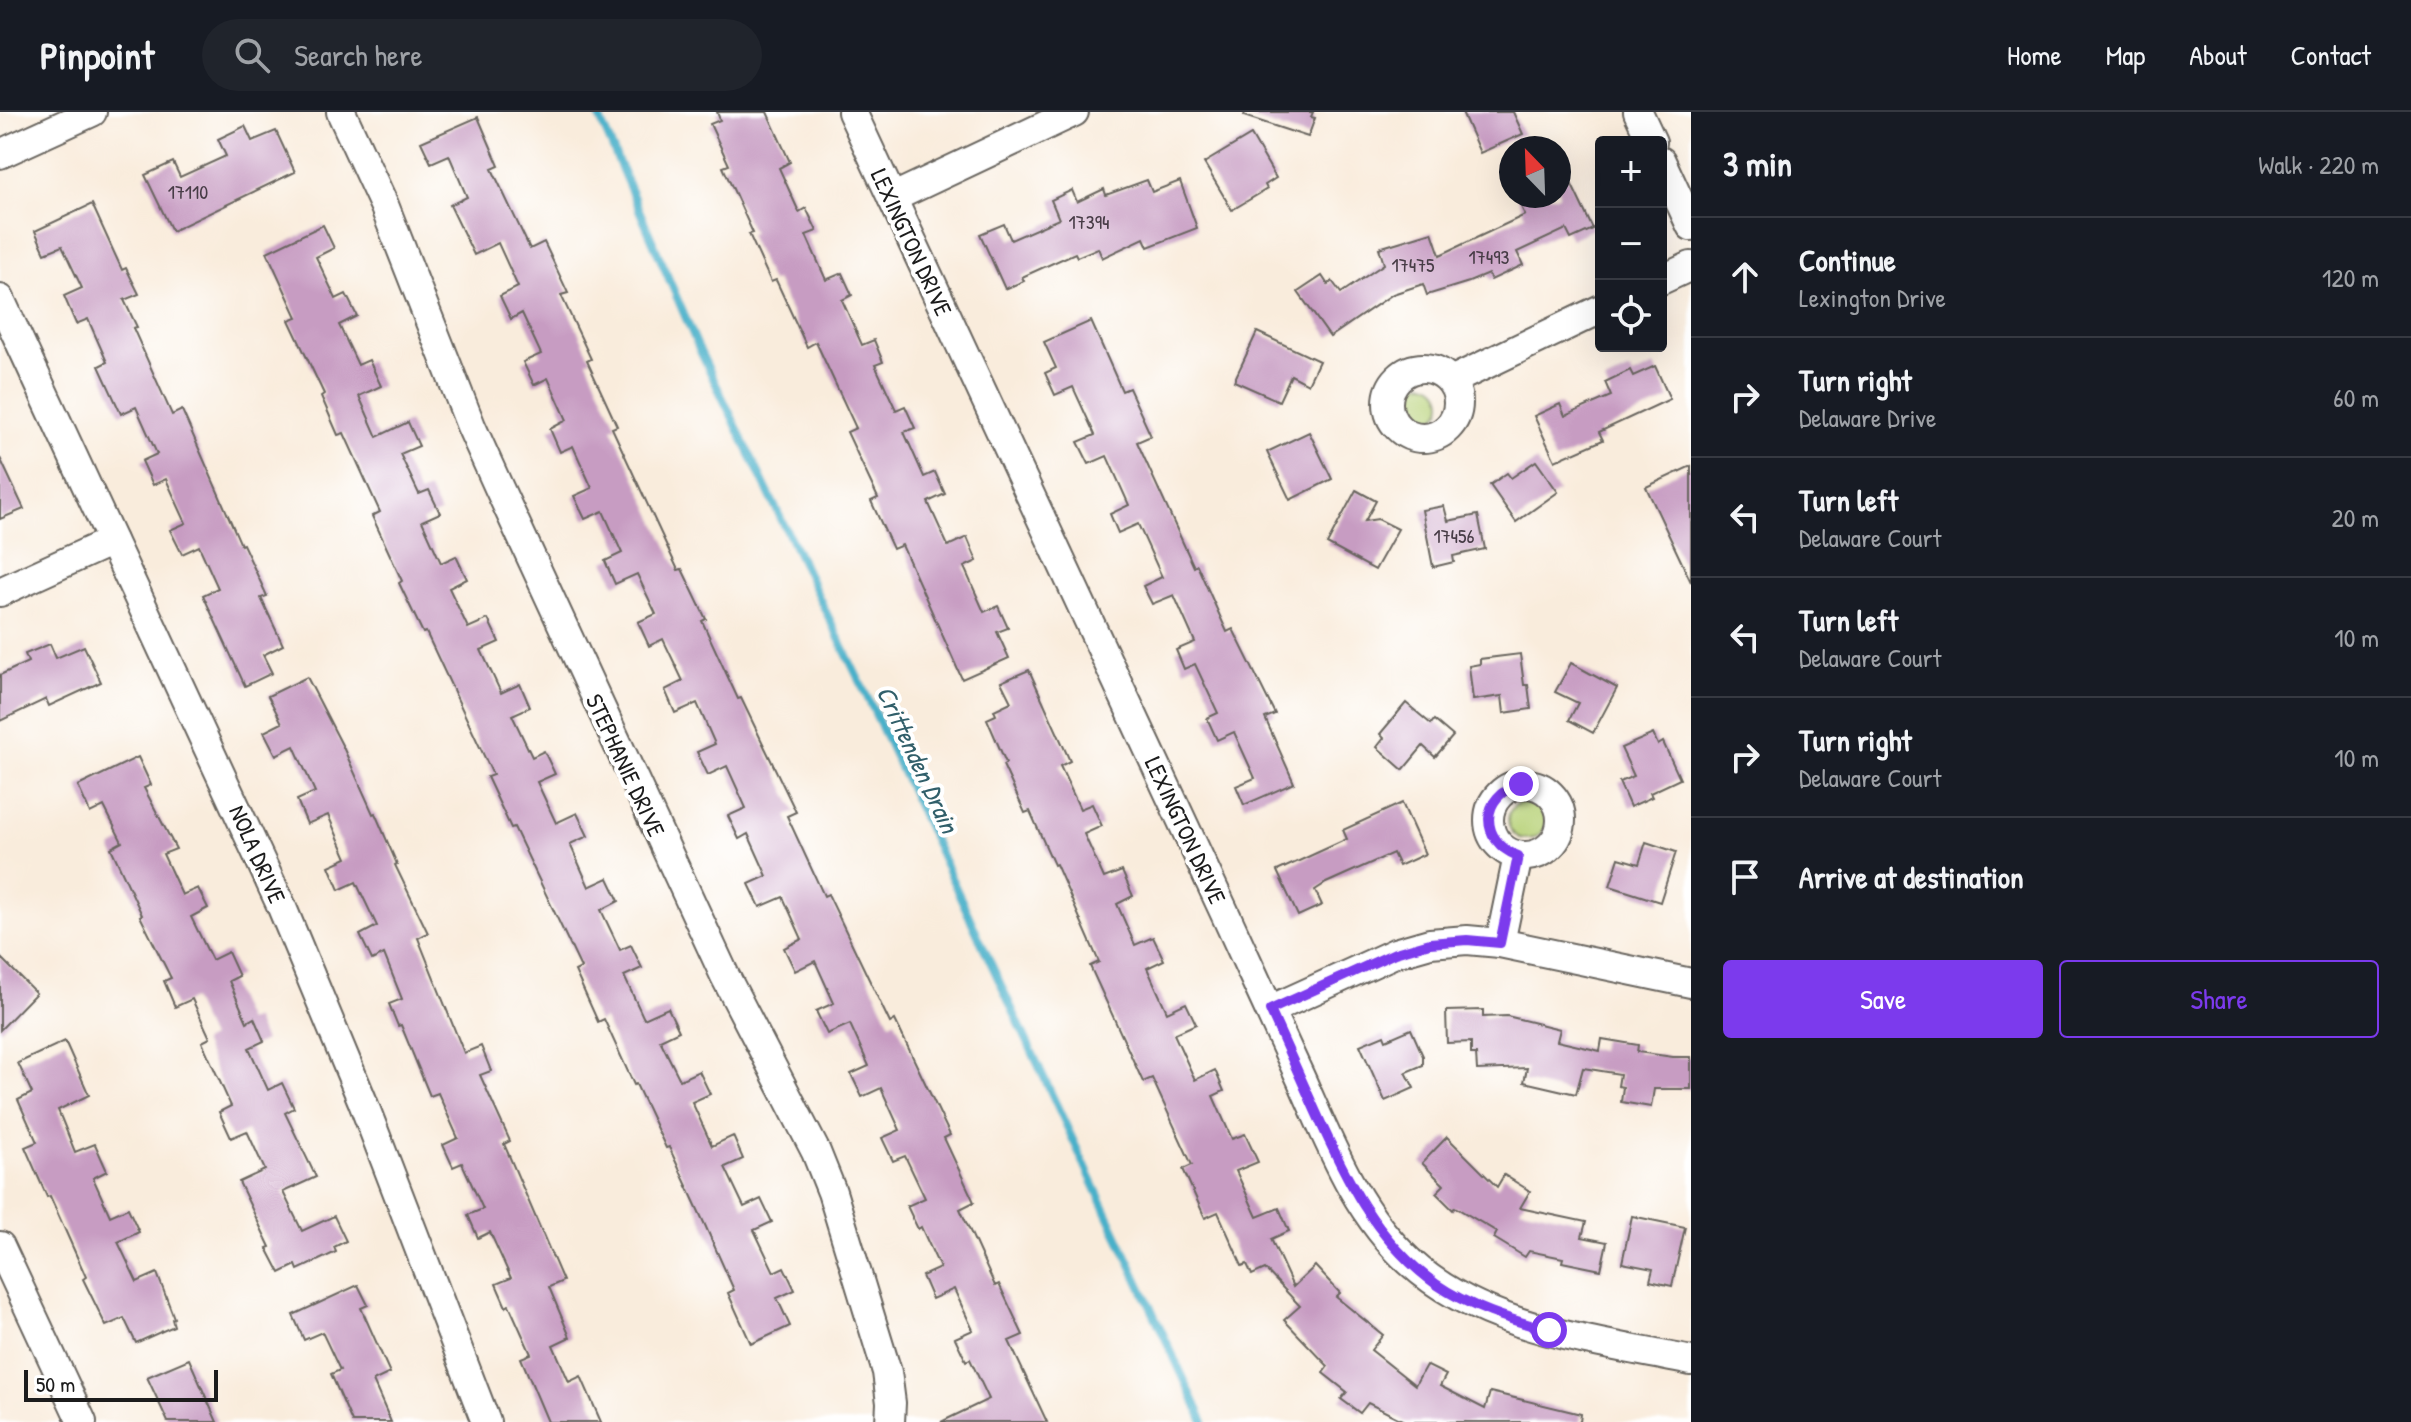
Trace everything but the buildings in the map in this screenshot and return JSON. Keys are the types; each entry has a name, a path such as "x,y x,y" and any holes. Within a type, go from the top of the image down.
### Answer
{"street":[{"path":"0,154 92,112"},
{"name":"STEPHANIE DRIVE","path":"341,112 396,233 471,426 499,488 725,976 816,1152 832,1192 887,1372 890,1422"},
{"name":"LEXINGTON DRIVE","path":"852,112 1341,1168 1362,1206 1384,1236 1409,1262 1470,1303 1512,1320 1549,1330 1691,1361"},
{"path":"892,198 1074,112"},
{"path":"1638,112 1649,136"},
{"path":"1667,174 1691,226"},
{"path":"1667,277 1691,266"},
{"name":"NOLA DRIVE","path":"0,299 244,823 312,978 486,1422"},
{"path":"1451,381 1595,312"},
{"path":"0,592 112,541"},
{"path":"1500,943 1518,856"},
{"path":"1270,1010 1395,953 1430,943 1467,940 1500,943 1691,983"},
{"path":"0,1246 82,1422"}],"green space":[{"path":"1423,383 1437,388 1442,402 1437,416 1423,421 1409,416 1404,402 1409,388"},
{"path":"1527,801 1541,806 1546,820 1541,834 1527,839 1513,834 1508,820 1513,806"}],"waterway":[{"name":"Crittenden Drain","path":"597,112 699,349 871,705 1204,1422"}],"route":[{"path":"1521,784 1500,793 1489,813 1492,835 1498,845 1518,856 1500,943 1467,940 1430,943 1395,953 1270,1010 1341,1168 1362,1206 1384,1236 1437,1285 1512,1320 1549,1330"}]}
